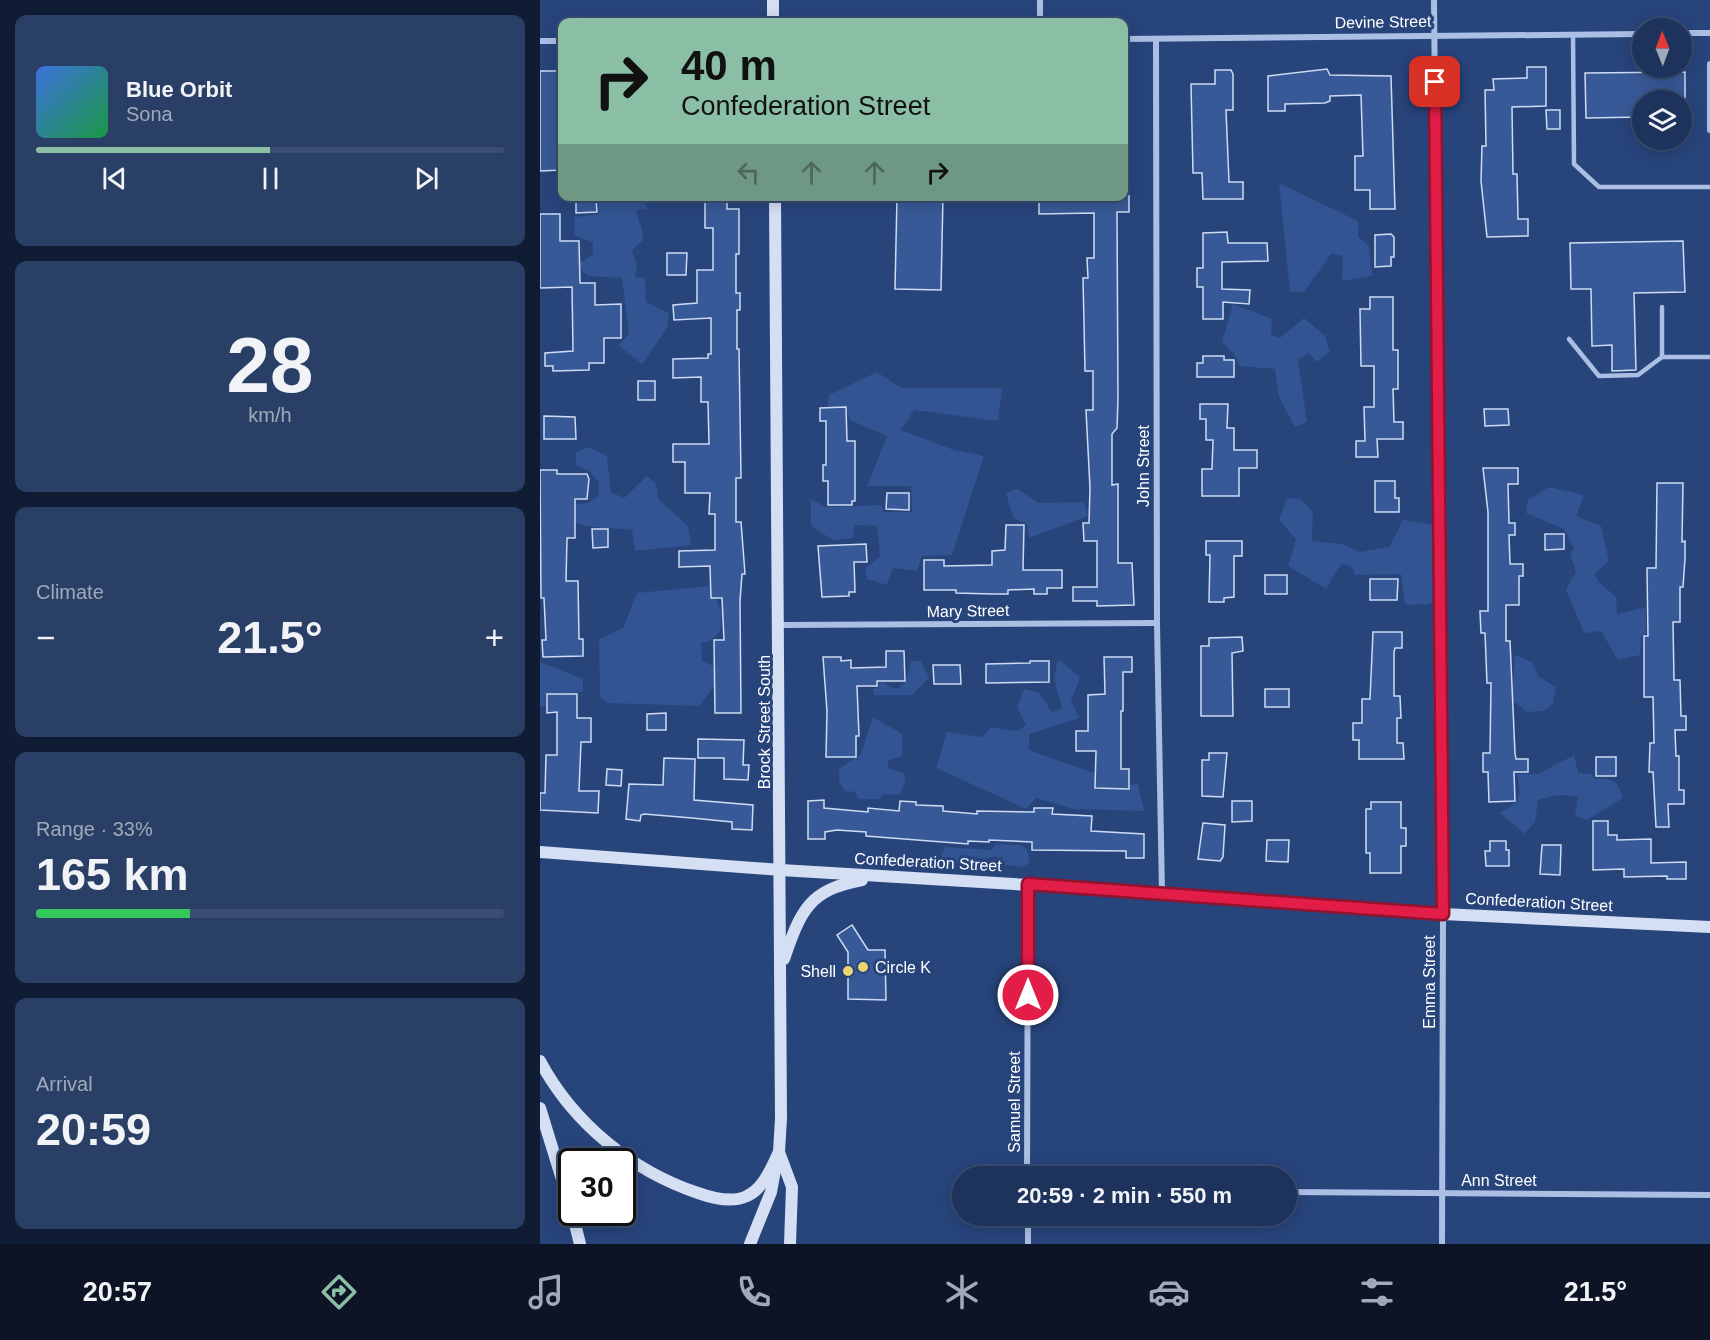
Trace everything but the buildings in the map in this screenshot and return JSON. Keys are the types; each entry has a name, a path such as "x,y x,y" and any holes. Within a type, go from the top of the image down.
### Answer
{"main road":[{"path":"773,0 773,18"},
{"name":"Brock Street South","path":"775,201 780,625 781,1118 779,1152 792,1187 790,1244"},
{"name":"Confederation Street","path":"540,852 781,870 1162,892 1443,914 1710,927"},
{"path":"781,969 793,933 813,899 835,885 887,876"},
{"path":"540,1061 555,1086 603,1140 644,1169 690,1190 719,1198 746,1197 762,1183 779,1152"},
{"path":"540,1108 558,1166"},
{"path":"750,1244 771,1192 779,1152"},
{"path":"576,1226 580,1244"}],"street":[{"path":"1040,0 1040,18"},
{"name":"Emma Street","path":"1434,0 1443,914 1442,1244"},
{"path":"1692,33 1710,33"},
{"name":"Devine Street","path":"1128,39 1632,34"},
{"name":"John Street","path":"1156,39 1156,623 1162,892"},
{"path":"540,41 558,41"},
{"path":"1710,64 1710,130"},
{"name":"Mary Street","path":"780,625 1156,623"},
{"name":"Samuel Street","path":"1027,1166 1028,884"},
{"name":"Ann Street","path":"1297,1192 1710,1195"},
{"path":"1028,1226 1028,1244"}],"lane":[{"path":"1573,34 1574,164 1599,187 1710,187"},
{"path":"1662,307 1662,357"},
{"path":"1569,339 1599,376 1638,375 1662,357 1710,357"}],"shaded area":[{"path":"1279,183 1358,221 1358,237 1369,246 1372,276 1342,281 1343,256 1331,254 1304,292 1290,292"},
{"path":"598,201 644,201 648,209 637,210 643,240 632,250 637,266 635,277 645,278 646,302 669,313 667,328 642,364 618,345 629,334 622,278 588,276 576,265 593,255 593,242 575,236 574,217 599,214"},
{"path":"1233,304 1272,319 1271,335 1280,338 1304,318 1325,336 1330,352 1317,362 1309,353 1298,360 1307,422 1295,427 1279,397 1275,369 1240,366 1234,354 1222,342"},
{"path":"877,372 901,388 1002,388 998,421 914,410 901,430 954,450 984,456 952,555 922,556 917,571 893,568 887,585 867,579 865,568 880,557 877,526 855,525 853,538 833,540 811,526 811,499 826,507 882,505 883,512 912,512 911,486 867,486 887,436 850,420 847,411 827,406 829,395"},
{"path":"588,447 607,456 611,492 624,498 647,476 656,484 658,499 688,526 691,545 635,551 632,530 590,527 567,519 567,505 588,503 598,496 599,483 589,471 577,466 575,453"},
{"path":"1549,487 1584,495 1576,516 1601,526 1609,561 1595,574 1598,581 1616,597 1617,614 1646,607 1646,633 1641,637 1640,655 1618,660 1601,631 1584,633 1566,589 1576,572 1570,554 1574,548 1564,529 1526,513 1528,500"},
{"path":"1017,489 1039,503 1084,502 1088,516 1029,538 1027,524 1013,518 1006,493"},
{"path":"1287,498 1300,499 1313,512 1312,541 1343,544 1359,552 1389,547 1403,520 1444,526 1446,589 1429,604 1405,605 1401,574 1355,575 1352,567 1341,564 1326,589 1288,566 1296,539 1279,520"},
{"path":"710,586 722,613 720,632 710,641 701,643 702,661 720,669 719,680 699,706 607,703 600,697 599,639 623,628 637,593"},
{"path":"1515,655 1532,662 1538,676 1556,687 1553,704 1543,711 1527,712 1512,700"},
{"path":"1058,659 1080,677 1071,702 1080,718 1029,734 1029,750 1096,774 1097,790 1138,784 1144,811 1074,809 1036,798 1026,809 936,768 947,732 982,737 991,727 1017,731 1026,725 1017,707 1024,689 1038,692 1052,712 1062,709 1054,678"},
{"path":"911,661 921,661 929,678 912,695 874,695 873,689 878,688 879,683 883,681 897,689 906,682"},
{"path":"540,662 583,679 583,692 546,694 545,706 540,707"},
{"path":"873,717 902,734 902,756 889,760 887,768 905,774 905,782 900,794 882,795 880,799 859,799 855,792 845,791 839,782 839,769 861,754"},
{"path":"1574,755 1578,773 1591,774 1596,779 1611,780 1619,788 1623,798 1587,820 1575,816 1578,796 1557,795 1538,800 1535,822 1525,834 1500,813 1518,798 1517,774 1538,774"},
{"path":"996,844 1020,845 1027,849 1030,862 1023,867 1005,865 996,856 984,859 968,856 967,867 947,866 941,855 945,847 992,850"}],"place":[{"name":"Circle K","path":"863,967"},
{"name":"Shell","path":"848,971"}],"route":[{"path":"1028,995 1028,884 1443,914 1435,82"}]}
